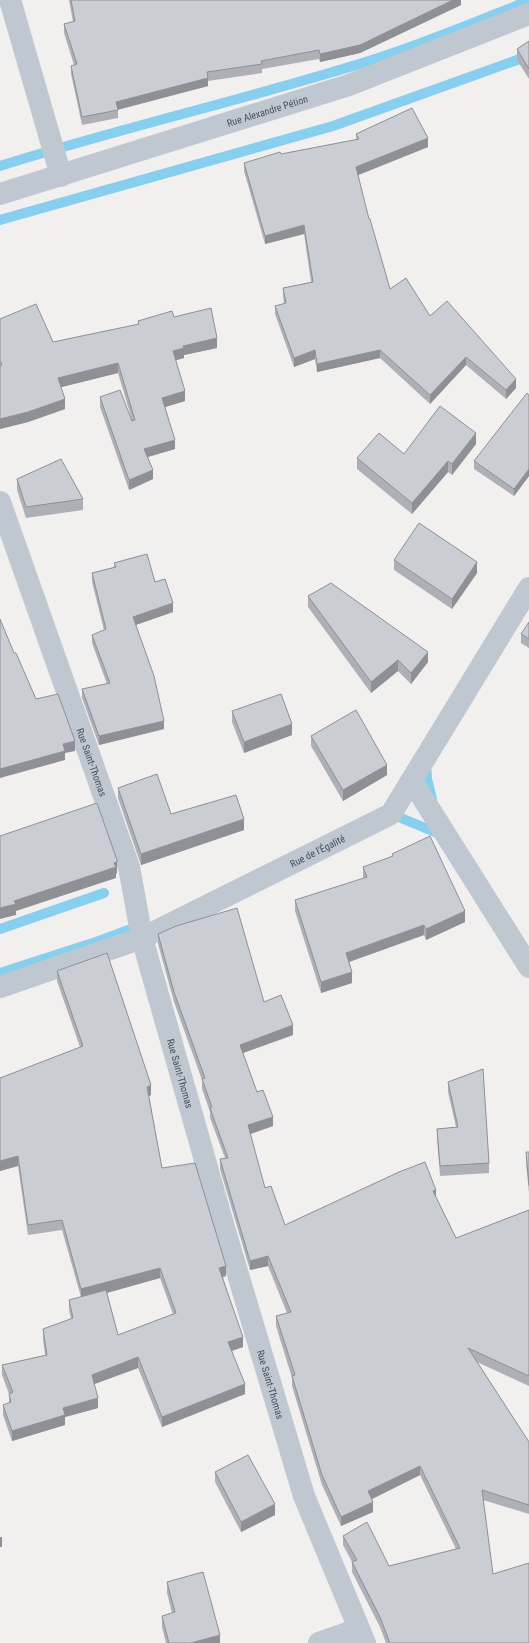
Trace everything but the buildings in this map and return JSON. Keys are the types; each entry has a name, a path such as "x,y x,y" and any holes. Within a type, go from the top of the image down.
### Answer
{"street":[{"path":"10,0 61,176"},
{"name":"Rue Alexandre Pétion","path":"0,194 349,85 529,14"},
{"name":"Rue Saint-Thomas","path":"0,502 129,867 142,938 223,1223 304,1496 362,1636"},
{"name":"Rue de l'Égalité","path":"0,987 142,938 391,814 529,588"},
{"path":"412,781 529,967"},
{"path":"319,1643 362,1636"}],"waterway":[{"path":"0,166 93,138 279,88 372,60 442,35 529,0"},
{"path":"0,220 333,126 517,60 529,54"},
{"path":"426,764 427,779 432,799"},
{"path":"389,813 442,835"},
{"path":"0,929 104,893"},
{"path":"0,973 99,941 142,925"}]}
